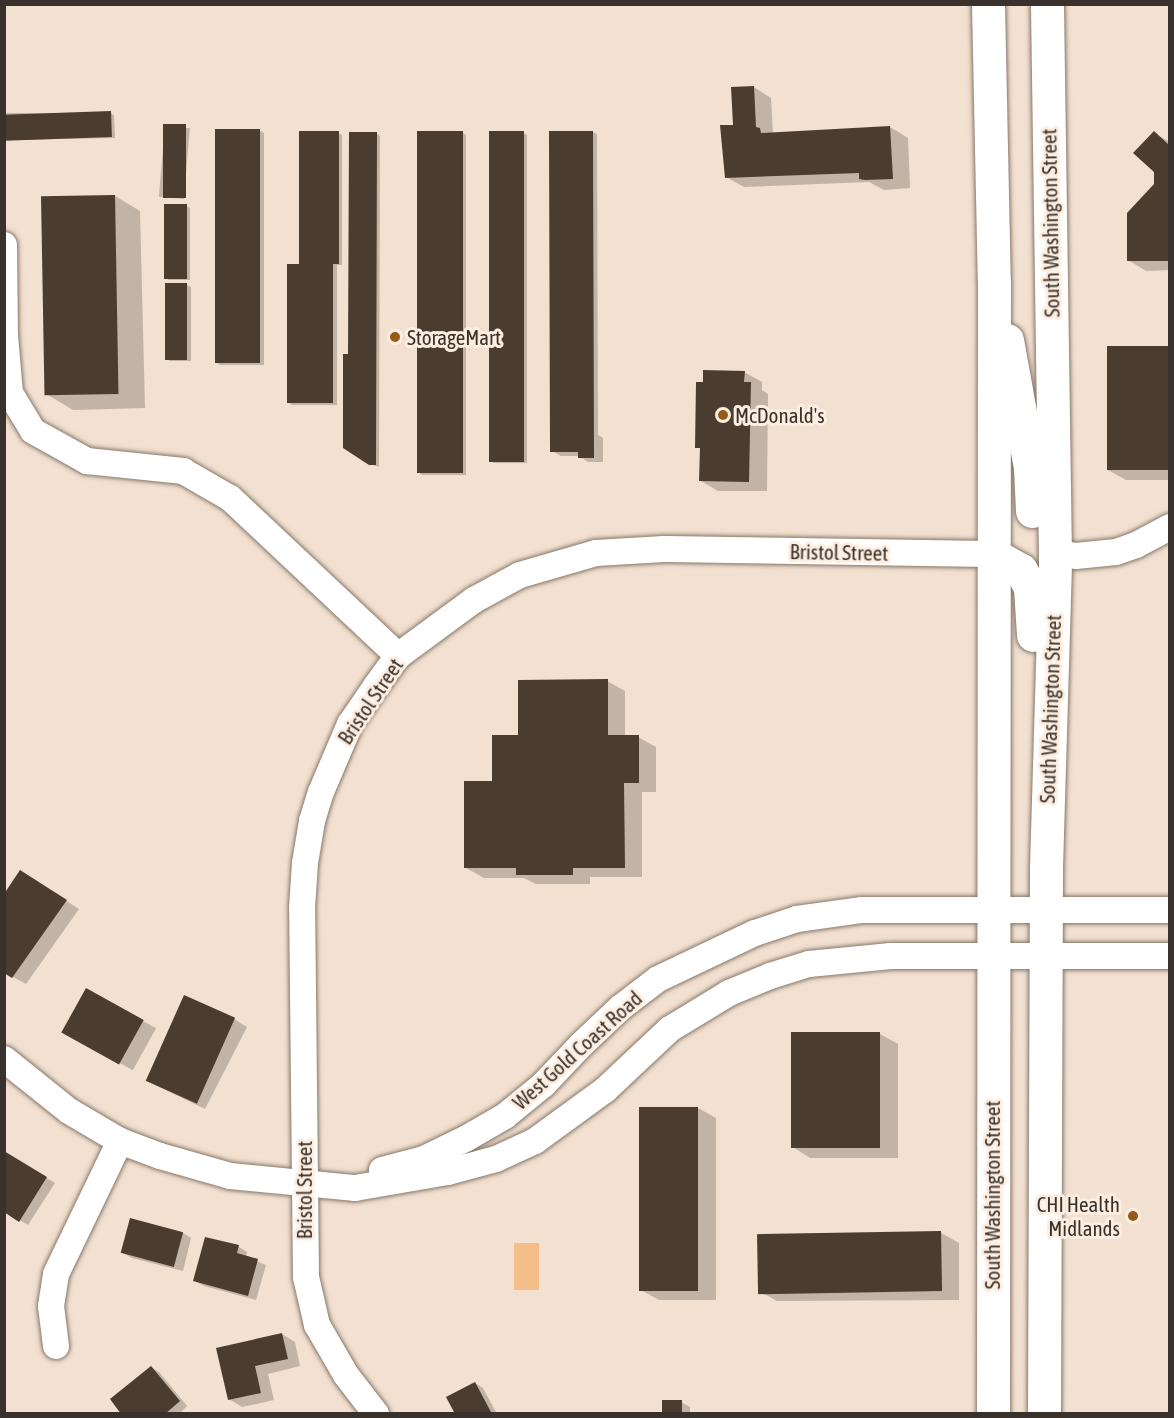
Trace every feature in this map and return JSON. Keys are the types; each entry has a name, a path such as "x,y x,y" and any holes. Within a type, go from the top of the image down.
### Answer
{"main road":[{"name":"South Washington Street","path":"988,4 994,282 993,1413"},
{"name":"South Washington Street","path":"1044,1413 1046,910 1054,553 1047,4"},
{"path":"994,282 1015,374 1030,468 1032,530 1040,546 1054,553"},
{"path":"992,554 1021,570 1030,588 1033,760 1048,786"}],"street":[{"path":"4,245 5,335 10,393 33,431 87,461 183,471 230,498 398,656"},
{"path":"1054,553 1076,556 1116,552 1136,546 1170,527"},
{"name":"Bristol Street","path":"376,1413 346,1375 317,1325 306,1277 302,908 312,821 333,761 350,724 398,656 474,600 520,575 596,553 664,549 992,554"},
{"name":"West Gold Coast Road","path":"304,1184 370,1173 424,1159 467,1138 505,1116 543,1085 580,1045 620,1008 658,979 755,933 797,919 862,910 1170,910"},
{"name":"West Gold Coast Road","path":"4,1059 69,1111 120,1141 160,1156 230,1176 355,1188 410,1180 496,1159 535,1141 605,1090 670,1029 729,993 770,976 810,964 891,956 1170,956"},
{"path":"56,1346 51,1306 56,1274 120,1141"}],"shaded area":[{"path":"514,1243 539,1243 539,1290 514,1290"}],"building":[{"path":"754,86 756,127 760,128 761,133 890,126 893,179 859,179 859,173 725,178 720,125 733,125 731,87"},
{"path":"111,111 112,137 5,141 4,115"},
{"path":"163,124 186,124 186,198 163,198"},
{"path":"215,129 260,129 260,363 215,363"},
{"path":"299,131 339,131 339,264 333,264 333,403 287,403 287,264 299,264"},
{"path":"417,131 463,131 463,473 417,473"},
{"path":"489,131 524,131 524,462 489,462"},
{"path":"549,131 593,131 594,458 578,458 578,452 550,452"},
{"path":"1154,131 1170,146 1170,261 1127,261 1127,213 1154,184 1154,172 1133,153"},
{"path":"349,132 377,132 376,465 369,465 343,448 343,354 348,354"},
{"path":"115,195 118,394 44,395 41,196"},
{"path":"164,204 187,204 187,279 164,279"},
{"path":"165,283 187,283 187,360 165,360"},
{"path":"1107,346 1170,346 1170,470 1107,470"},
{"name":"McDonald's","path":"703,370 745,371 744,382 751,382 749,482 699,481 700,448 695,448 696,382 703,382"},
{"path":"608,679 608,735 639,735 639,783 624,783 625,868 573,868 573,875 516,875 516,868 464,868 464,781 492,781 492,735 518,735 518,680"},
{"path":"20,870 67,900 12,978 4,973 4,894"},
{"path":"86,988 144,1020 119,1065 61,1033"},
{"path":"184,995 235,1018 197,1104 146,1081"},
{"path":"791,1032 880,1032 880,1148 791,1148"},
{"path":"639,1107 698,1107 698,1291 639,1291"},
{"path":"4,1151 47,1177 19,1222 4,1212"},
{"path":"130,1218 183,1232 174,1267 121,1253"},
{"path":"941,1231 942,1291 758,1294 757,1234"},
{"path":"205,1237 239,1245 237,1253 258,1259 248,1296 193,1281"},
{"path":"282,1333 288,1359 255,1366 261,1393 228,1400 216,1348"},
{"path":"151,1366 180,1401 165,1414 121,1414 110,1399"},
{"path":"475,1382 492,1414 455,1414 446,1397"},
{"path":"662,1400 682,1400 682,1414 662,1414"}],"place":[{"name":"StorageMart","path":"395,337"},
{"name":"McDonald's","path":"723,415"},
{"name":"CHI Health Midlands","path":"1133,1216"}]}
